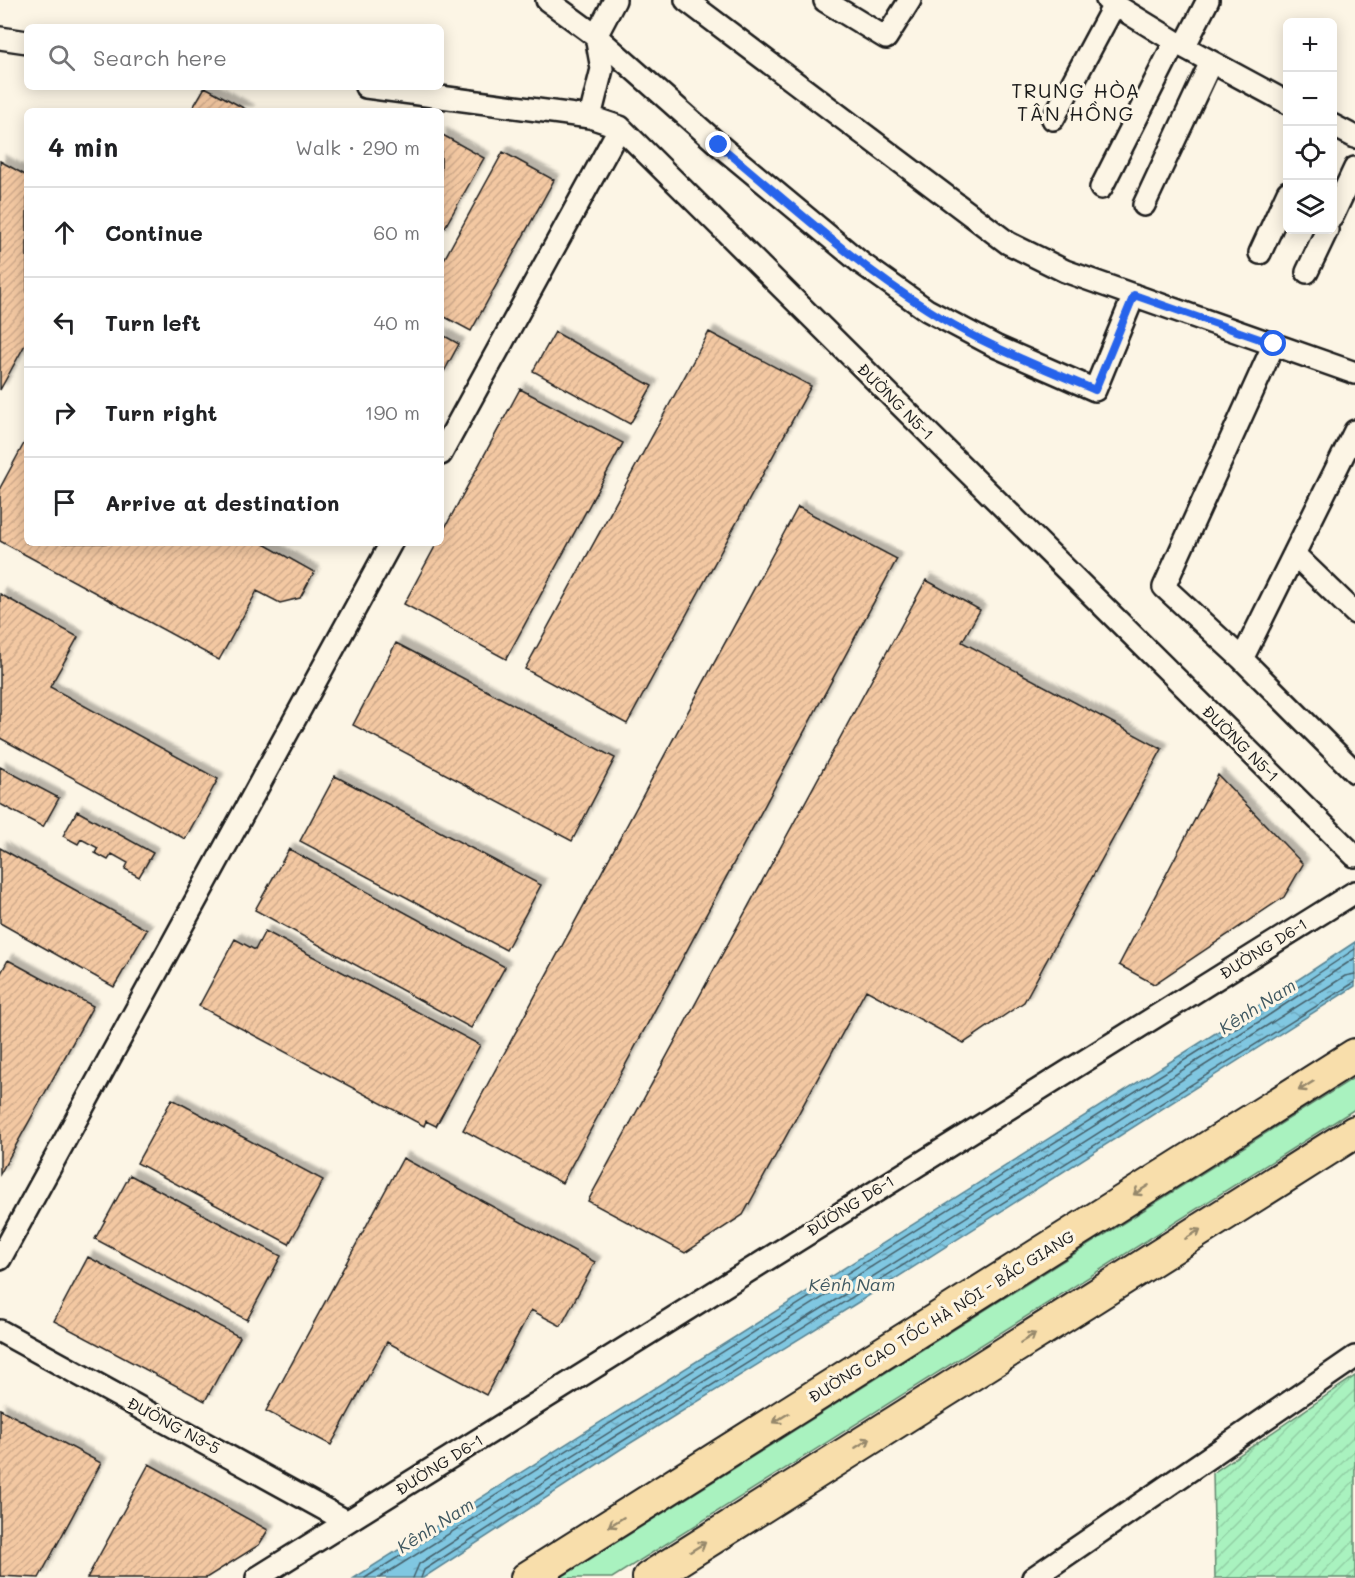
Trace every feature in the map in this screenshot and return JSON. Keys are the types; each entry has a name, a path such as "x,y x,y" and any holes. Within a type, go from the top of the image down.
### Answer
{"highway":[{"name":"ĐƯỜNG CAO TỐC HÀ NỘI - BẮC GIANG","path":"527,1578 1355,1055"},
{"path":"649,1578 1355,1132"}],"street":[{"path":"547,0 596,36 719,145 861,263 927,310 997,347 1095,390 1134,295"},
{"path":"590,117 602,69 596,36 615,0"},
{"path":"686,0 1008,243 1065,271 1355,373"},
{"path":"825,1 886,38 910,0"},
{"path":"1101,188 1179,44 1208,0"},
{"path":"1053,119 1111,2 1179,44 1283,101"},
{"path":"0,38 24,42"},
{"path":"1144,205 1211,62"},
{"name":"ĐƯỜNG N5-1","path":"388,90 590,117 620,127 1355,856"},
{"path":"444,449 620,127"},
{"path":"1337,128 1355,137"},
{"path":"1337,206 1355,168"},
{"path":"1260,253 1283,201"},
{"path":"1307,272 1325,234"},
{"path":"1274,344 1164,587 1242,659 1355,772"},
{"path":"1242,659 1355,431"},
{"path":"0,1259 389,546"},
{"path":"1294,554 1355,613"},
{"name":"ĐƯỜNG D6-1","path":"257,1578 1355,892"},
{"name":"ĐƯỜNG N3-5","path":"0,1331 346,1521"},
{"path":"1034,1578 1355,1357"}],"green space":[{"path":"1355,1077 1355,1109 612,1578 560,1578"},
{"path":"1355,1376 1355,1578 1215,1578 1213,1473"}],"water":[{"name":"Kênh Nam","path":"1355,942 1355,986 857,1303 621,1449 423,1578 354,1578 1252,1010"}],"building":[{"path":"203,90 210,90 244,108 193,108"},
{"path":"444,136 484,158 444,229"},
{"path":"503,152 554,180 471,331 444,317 444,260"},
{"path":"0,161 24,174 24,346 0,390"},
{"path":"555,332 652,386 630,424 533,371"},
{"path":"709,332 811,386 627,724 525,669"},
{"path":"444,336 459,344 444,372"},
{"path":"520,389 623,443 506,659 404,604 435,546 444,546 444,529"},
{"path":"24,444 24,546 267,546 314,572 300,598 280,603 257,591 219,660 0,541 0,488"},
{"path":"798,507 897,559 562,1183 463,1130"},
{"path":"926,580 980,610 962,642 1162,749 1024,1002 964,1043 866,990 743,1215 685,1253 588,1201"},
{"path":"0,594 78,637 50,687 218,779 185,839 0,738"},
{"path":"396,643 615,758 572,841 353,725"},
{"path":"0,767 59,798 43,827 0,804"},
{"path":"1218,775 1303,864 1284,897 1154,984 1119,965"},
{"path":"335,776 541,885 506,950 300,841"},
{"path":"77,811 153,853 139,877 125,869 128,863 112,854 108,860 95,853 98,848 81,839 78,844 63,836"},
{"path":"0,848 147,930 114,987 0,923"},
{"path":"289,849 505,967 471,1028 255,910"},
{"path":"265,931 480,1045 436,1126 426,1121 424,1126 199,1006 235,939 255,950"},
{"path":"8,960 93,1006 0,1174 0,975"},
{"path":"172,1099 323,1180 289,1244 137,1163"},
{"path":"403,1158 595,1262 561,1326 531,1310 486,1395 387,1342 331,1445 266,1411"},
{"path":"130,1175 281,1256 247,1320 95,1239"},
{"path":"88,1257 240,1337 205,1401 54,1321"},
{"path":"0,1409 101,1463 39,1578 0,1576"},
{"path":"149,1464 268,1530 259,1545 206,1578 87,1578"}],"district":[{"name":"TRUNG HÒA TÂN HỒNG","path":"1076,102"}],"route":[{"path":"719,145 861,263 927,310 997,347 1095,390 1134,295 1274,344"}]}
